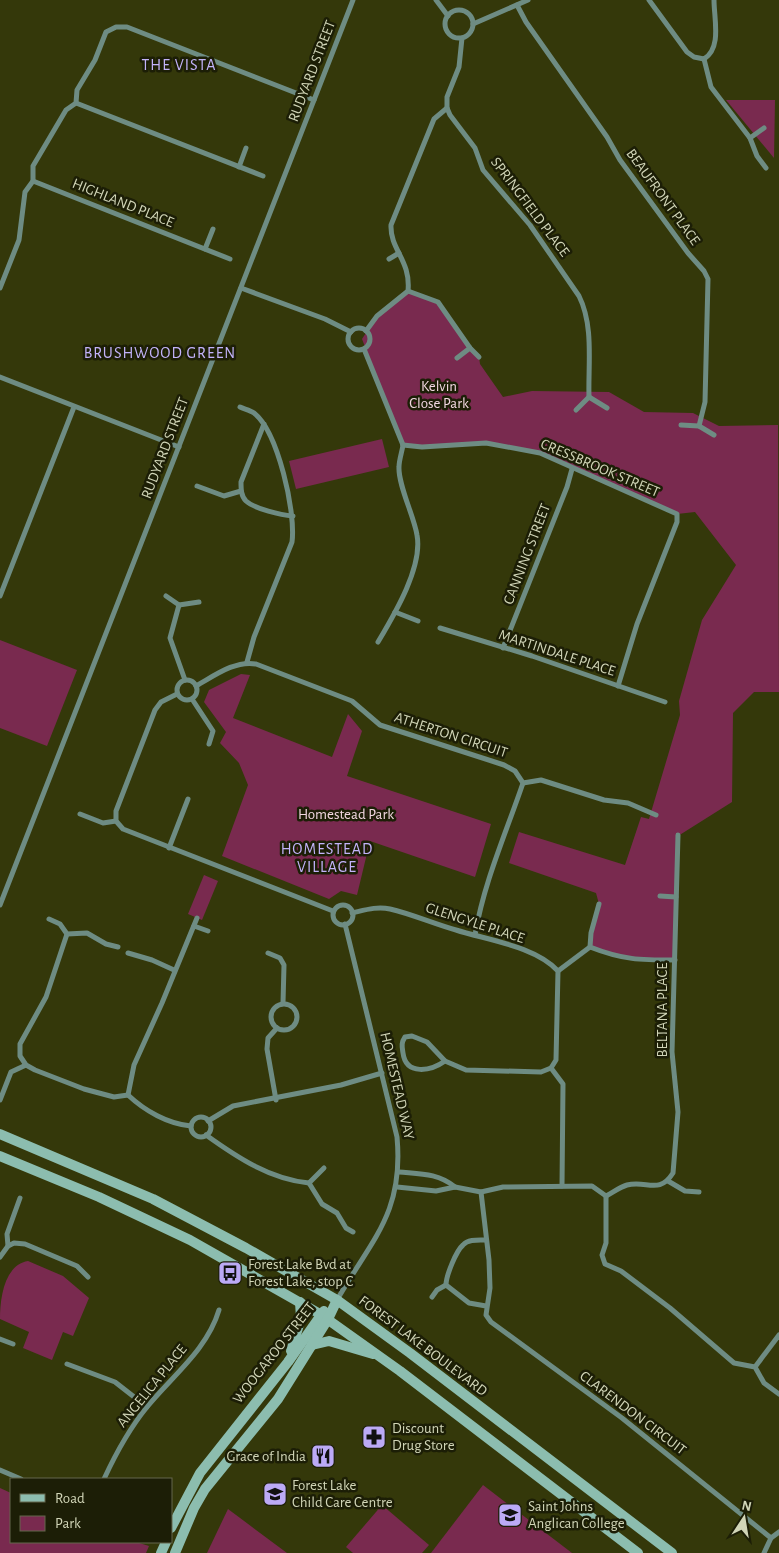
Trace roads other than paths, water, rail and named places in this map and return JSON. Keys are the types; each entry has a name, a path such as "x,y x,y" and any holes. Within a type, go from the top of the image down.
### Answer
{"main road":[{"name":"FOREST LAKE BOULEVARD","path":"0,1134 153,1199 246,1248 336,1300 410,1353 672,1553"},
{"path":"0,1156 99,1197 181,1235 300,1302 383,1358 638,1553"},
{"name":"WOOGAROO STREET","path":"172,1526 200,1473 336,1300"},
{"path":"288,1362 301,1318 300,1302"},
{"name":"WOOGAROO STREET","path":"175,1545 205,1489 278,1399 312,1345 324,1317"},
{"path":"312,1345 329,1341 383,1358"}],"street":[{"name":"RUDYARD STREET","path":"0,905 353,0"},
{"path":"436,0 441,4 448,16"},
{"path":"473,24 528,0"},
{"path":"649,0 687,52 694,57 704,59 712,54 715,46 714,0"},
{"name":"BEAUFRONT PLACE","path":"517,5 526,22 607,137 620,160 688,253 704,271 708,279 704,402 699,426"},
{"path":"458,11 463,11 472,18 473,24 470,33 462,38 452,36 448,32 446,21 448,16 458,11"},
{"path":"76,103 77,90 94,60 106,32 116,27 127,27 314,100"},
{"path":"366,332 377,316 408,291 409,282 405,263 393,242 391,225 434,119 447,108 448,97 459,67 462,38"},
{"path":"704,59 711,88 750,138 757,156 766,168"},
{"path":"76,103 263,176"},
{"path":"0,288 18,240 26,192 33,181 33,166 66,110 76,103"},
{"name":"SPRINGFIELD PLACE","path":"447,108 475,148 483,170 530,225 579,296 588,322 589,396"},
{"path":"750,138 764,128"},
{"path":"239,166 246,148"},
{"name":"HIGHLAND PLACE","path":"33,181 230,259"},
{"path":"204,249 213,229"},
{"path":"389,259 400,253"},
{"path":"241,288 325,319 351,332"},
{"path":"408,291 438,302 470,348 479,357"},
{"path":"359,329 366,332 370,342 364,348 356,349 350,345 348,338 351,332 359,329"},
{"path":"364,348 403,445 399,469 418,535 418,551 413,569 395,612 378,642"},
{"path":"457,358 470,348"},
{"path":"0,378 179,447"},
{"path":"576,410 589,396 607,408"},
{"path":"0,596 74,407"},
{"path":"196,686 234,666 247,662 254,637 292,542 293,516 283,474 270,434 253,412 240,407"},
{"path":"264,424 241,482 241,492 246,501 279,515 293,516"},
{"path":"682,425 699,426 714,435"},
{"name":"CRESSBROOK STREET","path":"403,445 422,447 486,443 540,453 572,469 677,514 677,522 637,624 618,686"},
{"name":"CANNING STREET","path":"503,648 567,487 572,469"},
{"path":"197,486 224,496 241,492"},
{"path":"166,596 179,605 200,602"},
{"path":"179,605 170,638 185,680"},
{"path":"395,612 418,621"},
{"name":"MARTINDALE PLACE","path":"440,628 665,702"},
{"name":"ATHERTON CIRCUIT","path":"247,662 352,701 380,725 504,765 515,771 523,783"},
{"path":"177,694 183,700 192,699 196,694 196,686 192,682 185,680"},
{"path":"177,694 178,685 185,680"},
{"path":"177,694 161,702 155,710 116,811 116,821 123,829 333,911"},
{"path":"192,699 213,731 209,744"},
{"path":"475,935 488,882 523,783 540,780 604,800 628,803 656,815"},
{"path":"169,848 188,799"},
{"path":"80,814 103,823 116,821"},
{"name":"BELTANA PLACE","path":"668,1181 674,1173 678,1112 672,1052 678,836"},
{"path":"660,896 676,897"},
{"path":"445,1061 434,1069 421,1070 411,1068 403,1059 401,1042 405,1037 412,1036 427,1042 445,1061 466,1070 541,1072 551,1068 556,1060 558,971 590,947 591,933 599,904"},
{"path":"344,905 352,913 351,920 345,924 339,924 334,919 333,911 338,906 344,905"},
{"name":"GLENGYLE PLACE","path":"352,913 377,907 390,908 475,935 495,939 549,961 558,971"},
{"path":"128,1096 134,1065 197,918"},
{"path":"48,919 60,924 68,934"},
{"name":"HOMESTEAD WAY","path":"336,1300 382,1228 397,1187 399,1172 397,1137 345,924"},
{"path":"194,926 208,931"},
{"path":"68,934 87,934 106,944 118,947"},
{"path":"68,934 46,997 20,1044 20,1056 26,1065 84,1089 114,1097 128,1096 139,1106 176,1124 191,1126"},
{"path":"590,947 616,957 632,960 675,960"},
{"path":"268,953 280,958 284,965 283,1003"},
{"path":"128,954 152,960 174,970"},
{"path":"276,1028 287,1031 293,1028 296,1021 293,1011 283,1003"},
{"path":"276,1028 271,1017 273,1009 278,1004 283,1003"},
{"path":"276,1028 268,1038 266,1049 276,1100"},
{"path":"0,1100 11,1072 26,1065"},
{"path":"551,1068 563,1084 562,1186"},
{"path":"208,1121 233,1106 276,1100 382,1073"},
{"path":"191,1126 198,1118 208,1121 211,1127 206,1136"},
{"path":"191,1126 192,1132 197,1137 206,1136 272,1176 289,1181 309,1183"},
{"path":"309,1183 324,1168"},
{"path":"399,1172 437,1176 445,1178 455,1186 481,1192 502,1187 592,1186 606,1196"},
{"path":"606,1196 628,1185 660,1185 668,1181 685,1191 699,1192"},
{"path":"309,1183 322,1204 336,1213 346,1228 353,1232"},
{"path":"397,1187 436,1191 455,1186"},
{"path":"446,1285 469,1303 486,1306 490,1288 489,1260 481,1192"},
{"path":"606,1196 606,1244 602,1255 605,1264 621,1271 670,1308 734,1363 755,1368 764,1383 779,1394"},
{"path":"8,1246 7,1234 20,1198"},
{"path":"446,1285 446,1277 462,1245 472,1240 486,1240"},
{"path":"0,1257 8,1246 14,1243 25,1244 76,1266 88,1277"},
{"path":"432,1297 436,1290 446,1285"},
{"name":"CLARENDON CIRCUIT","path":"486,1306 486,1315 491,1322 622,1418 666,1456 771,1538"},
{"name":"ANGELICA PLACE","path":"104,1478 117,1451 147,1407 194,1355 212,1330 219,1310"},
{"path":"755,1368 779,1335"},
{"path":"0,1339 13,1344"},
{"path":"67,1364 115,1382 147,1407"},
{"path":"0,1470 20,1478"},
{"path":"764,1553 771,1538 779,1532"}],"place":[{"name":"Forest Lake Bvd at Forest Lake, stop C","path":"230,1273"},
{"name":"Discount Drug Store","path":"374,1437"},
{"name":"Grace of India","path":"323,1456"},
{"name":"Forest Lake Child Care Centre","path":"275,1494"},
{"name":"Saint Johns Anglican College","path":"510,1515"}],"district":[{"name":"THE VISTA","path":"179,65"},
{"name":"BRUSHWOOD GREEN","path":"160,353"},
{"name":"HOMESTEAD VILLAGE","path":"327,858"}],"park label":[{"name":"Kelvin Close Park","path":"439,394"},
{"name":"Homestead Park","path":"346,814"}]}
